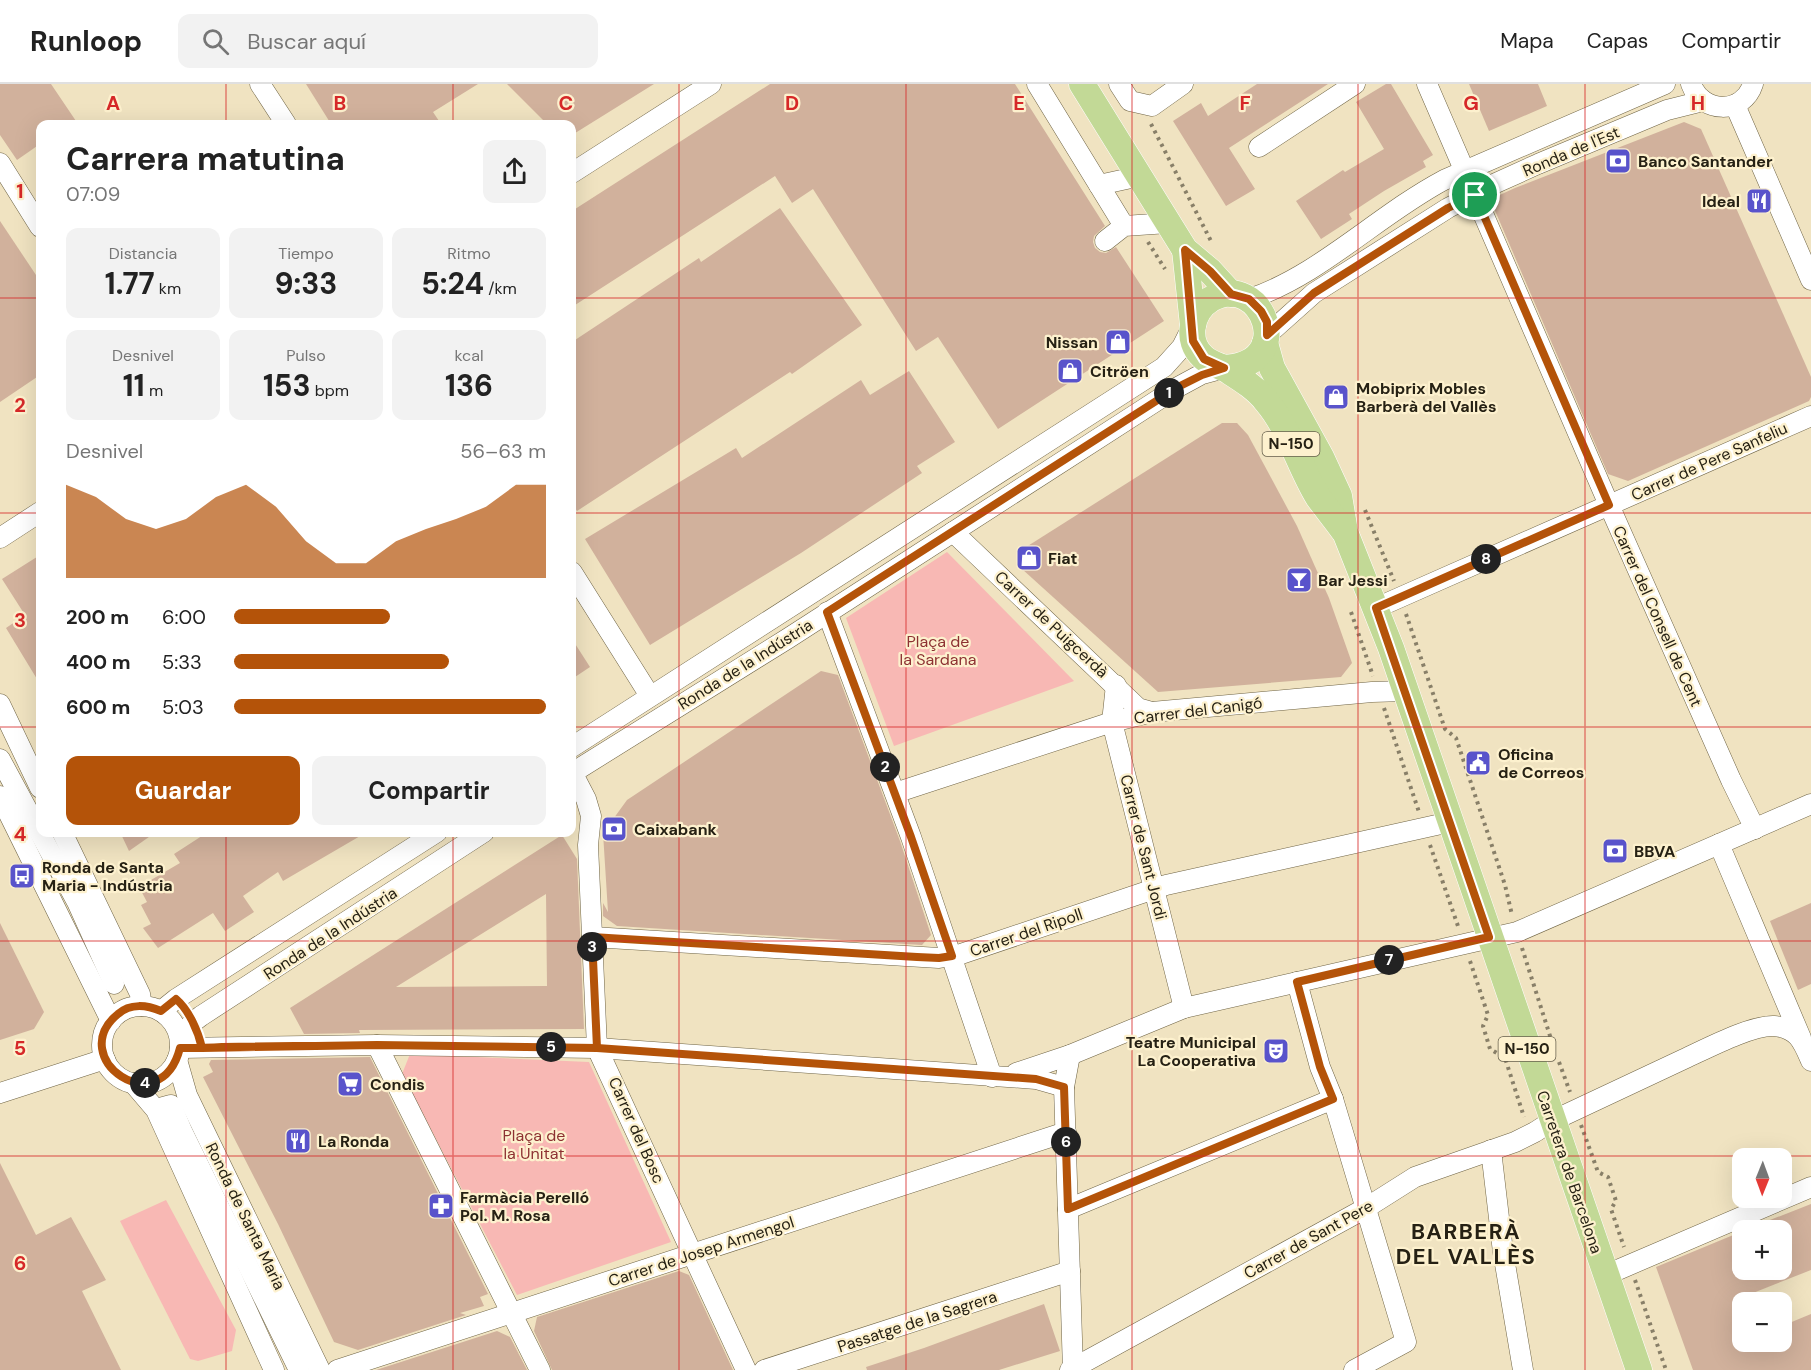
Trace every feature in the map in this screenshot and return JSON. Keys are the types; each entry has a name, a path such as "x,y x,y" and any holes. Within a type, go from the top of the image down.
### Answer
{"main road":[{"name":"N-150","path":"1082,84 1185,250 1261,311 1267,322 1266,339 1272,368 1322,457 1339,496 1345,532"},
{"name":"N-150","path":"1185,250 1193,341 1200,354 1210,363 1224,368 1255,388 1266,400 1276,414 1318,497 1345,532"},
{"path":"1193,326 1198,312 1205,303 1217,296 1240,296"},
{"path":"1224,368 1236,368 1247,364 1254,359 1266,339"},
{"name":"Carretera de Barcelona","path":"1345,532 1376,608 1639,1370"}],"street":[{"path":"260,84 283,120"},
{"path":"576,169 711,84"},
{"path":"1037,84 1124,226"},
{"path":"1119,84 1130,101 1152,106 1184,84"},
{"path":"1259,147 1355,84"},
{"name":"Carrer del Consell de Cent","path":"1427,84 1609,505 1731,780 1755,828"},
{"name":"Ronda de l'Est","path":"1240,296 1292,281 1419,193 1464,171 1665,84"},
{"path":"1691,84 1703,101 1708,105 1721,108 1743,100 1754,86"},
{"name":"Ronda de l'Est","path":"1266,339 1314,293 1448,208 1538,164 1667,110 1703,101"},
{"path":"1734,105 1811,280"},
{"path":"0,163 36,221"},
{"path":"1099,185 1140,176"},
{"path":"1105,241 1124,226 1168,223"},
{"name":"Ronda de la Indústria","path":"576,744 1164,368 1182,347 1193,326"},
{"name":"Ronda de la Indústria","path":"576,770 787,639 1178,387 1202,375 1224,368"},
{"name":"Carrer de Pere Sanfeliu","path":"1376,608 1811,416"},
{"path":"0,538 36,515"},
{"name":"Carrer de Puigcerdà","path":"953,532 1138,708 1152,712"},
{"path":"576,578 650,696"},
{"path":"827,612 895,793 952,956 999,1077"},
{"name":"Carrer de Sant Jordi","path":"1116,685 1112,722 1184,1008"},
{"name":"Carrer del Canigó","path":"895,793 1112,722 1152,712 1405,691"},
{"path":"0,704 36,780"},
{"path":"0,759 36,826"},
{"name":"Carrer del Bosc","path":"576,780 586,799 591,816 588,845 597,1048 746,1370"},
{"path":"0,796 111,1021"},
{"path":"999,1077 1070,1055 1184,1008 1517,932 1811,804"},
{"name":"Carrer del Ripoll","path":"592,937 939,958 961,954 1155,889 1450,822"},
{"path":"42,837 77,902 113,985"},
{"path":"64,837 140,994 152,1008 170,1018 177,1027 179,1049 170,1071 159,1079 146,1083 133,1083 121,1078 112,1070 105,1059 103,1039 111,1021 120,1012 130,1007 152,1008"},
{"name":"Ronda de la Indústria","path":"152,1008 176,999 428,837"},
{"name":"Ronda de la Indústria","path":"179,1049 193,1022 201,1016 476,837"},
{"path":"1719,844 1811,1061"},
{"path":"1297,982 1320,1067 1333,1099 1406,1342 1354,1370"},
{"name":"Carrer de Sant Pere","path":"1072,1370 1366,1208 1415,1177 1529,1135 1552,1121 1730,1038 1774,1026 1793,1032 1801,1038"},
{"path":"179,1049 377,1045 597,1048 1036,1079 1064,1087"},
{"path":"377,1045 540,1370"},
{"name":"Ronda de Santa Maria","path":"179,1049 188,1095 320,1370"},
{"path":"1070,1055 1064,1087 1072,1370"},
{"path":"0,1093 105,1059"},
{"path":"133,1083 156,1110 274,1370"},
{"path":"1068,1209 1333,1099"},
{"name":"Ronda de Santa Maria","path":"170,1104 299,1370"},
{"name":"Carrer de Josep Armengol","path":"337,1370 1066,1132"},
{"path":"1491,1150 1503,1252 1522,1370"},
{"path":"1606,1275 1811,1187"},
{"name":"Passatge de la Sagrera","path":"764,1370 1070,1271"}],"path":[{"path":"1152,106 1151,127 1203,226"},
{"path":"1124,226 1130,239 1147,240 1168,275"},
{"name":"Carretera de Barcelona","path":"1559,1062 1598,1172 1608,1177 1616,1201 1611,1209 1666,1370"}],"green space":[{"name":"Plaça de la Sardana","path":"947,552 1074,681 894,746 846,618"},
{"name":"Plaça de la Unitat","path":"410,1054 589,1062 671,1242 517,1295 402,1074"},
{"path":"166,1200 236,1330 232,1351 198,1361 190,1359 120,1221"}],"building":[{"path":"0,84 51,84 75,120 36,120 36,147 17,160 0,135"},
{"path":"306,84 478,84 433,112 438,120 328,120"},
{"path":"507,84 654,84 576,133 576,120 543,120"},
{"path":"770,84 1015,84 1105,226 1094,236 1095,248 1106,253 1116,247 1164,321 998,429 938,337 916,351 813,189 792,203 775,176 576,304 576,208"},
{"path":"1257,84 1328,84 1229,148 1255,189 1226,206 1173,121 1201,103 1208,116"},
{"path":"1386,84 1391,84 1433,155 1423,161 1426,167 1349,214 1352,219 1321,239 1296,201 1343,170 1345,172 1384,149 1356,102"},
{"path":"1469,84 1538,84 1547,106 1489,131"},
{"path":"1684,122 1701,129 1811,377 1811,397 1809,401 1628,481 1608,474 1493,206 1493,198"},
{"path":"780,208 862,325 792,374 790,372 577,511 576,339 699,258 701,262"},
{"path":"0,221 36,275 36,378 0,402"},
{"path":"909,371 955,442 917,466 922,473 801,553 650,645 585,539 736,448 742,458 861,380 870,395"},
{"path":"1222,423 1237,423 1248,435 1297,526 1329,598 1352,663 1341,677 1158,692 1022,569 1023,549"},
{"path":"36,558 36,677 6,628 25,615 2,579"},
{"path":"576,645 590,667 576,676"},
{"path":"821,671 838,675 900,841 931,935 922,945 617,926 603,916 603,903 608,912 603,833 627,800"},
{"path":"122,837 149,837 129,851"},
{"path":"200,837 358,837 283,881 278,872 243,896 254,912 225,931 213,913 158,948 143,928 151,924 141,905 147,902 139,887 180,863 174,854"},
{"path":"559,837 563,837 577,859 584,1029 359,1030 360,1033 304,1034 290,1008","holes":["546,894 547,986 396,987"]},
{"path":"1811,903 1811,984 1798,990 1770,921"},
{"path":"0,923 44,1012 34,1029 0,1040"},
{"path":"370,1057 488,1294 480,1297 484,1306 460,1313 466,1315 358,1350 334,1342 278,1224 203,1077 213,1072 209,1064 211,1060"},
{"path":"0,1163 36,1235 71,1217 106,1280 82,1291 121,1370 0,1370"},
{"path":"1811,1204 1811,1270 1792,1278 1792,1220 1770,1220"},
{"path":"1732,1236 1732,1280 1786,1280 1756,1292 1732,1292 1732,1352 1792,1352 1792,1322 1811,1314 1811,1370 1693,1370 1656,1267"},
{"path":"679,1271 689,1275 733,1370 552,1370 534,1331 537,1317"},
{"path":"1044,1304 1060,1351 999,1370 867,1370 866,1367"},
{"path":"497,1331 510,1337 527,1370 376,1370"}],"place":[{"name":"Banco Santander","path":"1618,161"},
{"name":"Ideal","path":"1759,201"},
{"name":"Nissan","path":"1118,342"},
{"name":"Citröen","path":"1070,371"},
{"name":"Mobiprix Mobles Barberà del Vallès","path":"1336,397"},
{"name":"Fiat","path":"1029,558"},
{"name":"Bar Jessi","path":"1299,580"},
{"name":"Oficina de Correos","path":"1478,763"},
{"name":"Caixabank","path":"614,829"},
{"name":"BBVA","path":"1615,851"},
{"name":"Ronda de Santa Maria - Indústria","path":"22,876"},
{"name":"Teatre Municipal La Cooperativa","path":"1276,1051"},
{"name":"Condis","path":"350,1084"},
{"name":"La Ronda","path":"298,1141"},
{"name":"Farmàcia Perelló Pol. M. Rosa","path":"441,1206"}],"district":[{"name":"BARBERÀ DEL VALLÈS","path":"1466,1244"}],"route":[{"path":"1475,195 1448,208 1314,293 1267,335 1267,322 1261,311 1249,299 1231,294 1210,271 1185,250 1193,341 1204,359 1224,368 1202,375 1178,387 827,612 911,837 952,956 917,957 592,937 597,1048 377,1045 222,1047 202,1048 180,1048 177,1060 170,1071 159,1079 146,1083 133,1083 121,1078 105,1059 102,1049 105,1029 120,1012 130,1007 142,1006 161,1011 176,999 193,1022 202,1048 377,1045 451,1046 597,1048 1036,1079 1064,1087 1068,1209 1333,1099 1320,1067 1297,982 1489,937 1376,608 1609,505 1475,195"}]}
